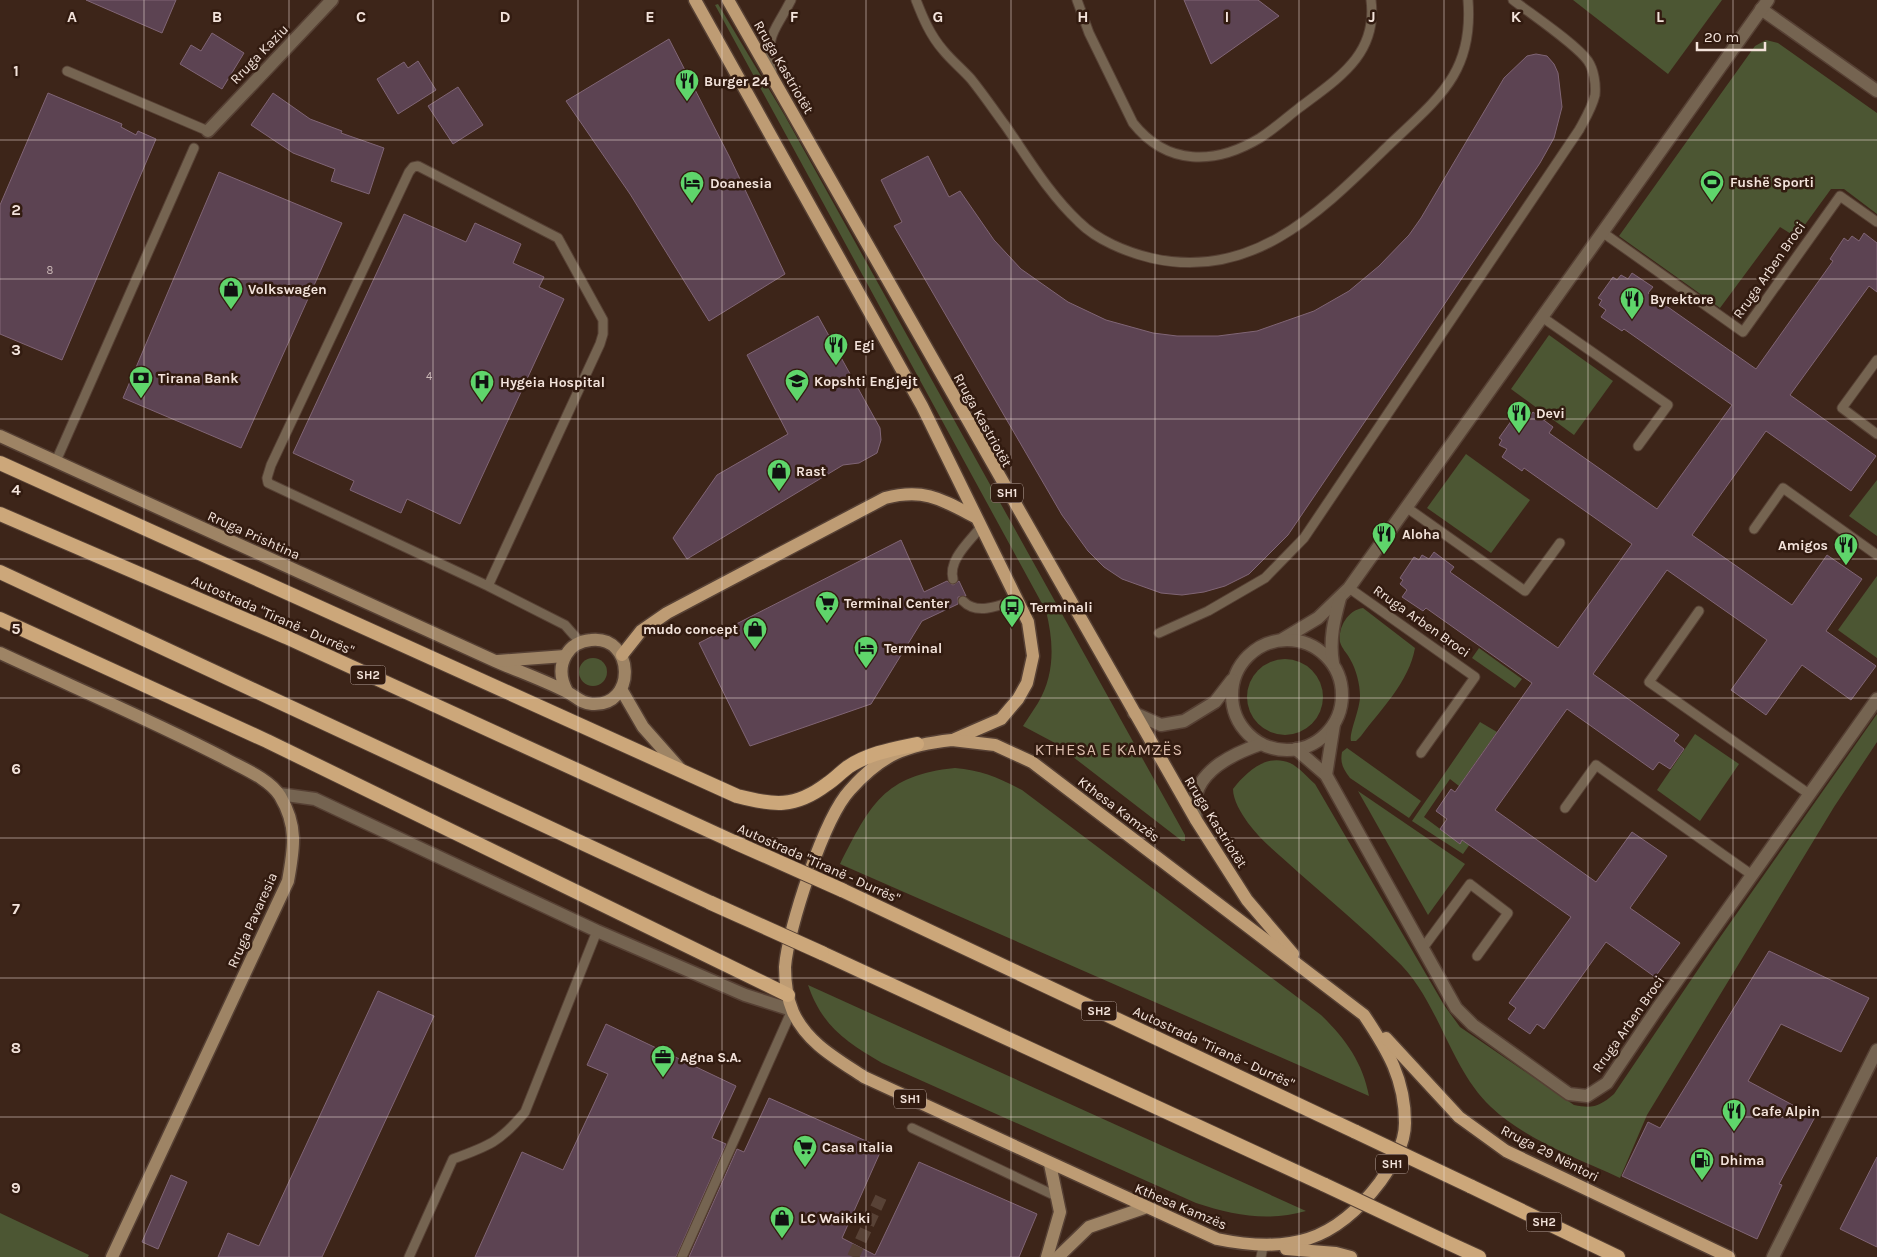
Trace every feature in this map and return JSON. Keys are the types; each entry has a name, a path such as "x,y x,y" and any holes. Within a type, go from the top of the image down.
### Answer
{"highway":[{"path":"0,463 737,796 783,804 807,797 848,767 873,754 917,744"},
{"name":"Autostrada \"Tiranë - Durrës\"","path":"0,514 286,637 842,890 1618,1257"},
{"path":"0,572 710,903 822,952 1479,1257"},
{"path":"0,619 267,742 788,995"}],"main road":[{"name":"SH1","path":"695,0 922,406 1028,622 1033,656 1027,683 1001,719 952,740"},
{"name":"Rruga Kastriotët","path":"728,0 1196,820 1247,900 1307,972"},
{"name":"Rruga Prishtina","path":"0,436 495,661 567,691 580,702 597,704 609,701 621,690"},
{"path":"622,655 641,631 666,613 885,498 901,494 936,496 978,522"},
{"path":"567,691 561,671 565,656 580,642 594,639 602,640 614,647 622,655 626,672 621,690 643,727 683,773"},
{"name":"Rruga Pavaresia","path":"0,653 196,744 264,781 279,794 292,820 294,847 288,880 112,1257"},
{"name":"Rruga Prishtina","path":"495,661 565,656"},
{"name":"Kthesa Kamzës","path":"952,740 994,745 1032,762 1364,1016 1389,1052 1404,1101 1405,1126 1402,1144 1390,1168 1349,1217 1311,1239 1262,1252 1217,1239 1144,1208 864,1077 830,1055 807,1036 792,1010 788,995 786,966 789,942 823,838 836,810 849,791 868,772 886,758 917,744 952,740"},
{"name":"Rruga 29 Nëntori","path":"1364,1016 1459,1117 1506,1151 1729,1257"},
{"path":"1047,1257 1060,1212 1050,1164"},
{"path":"1058,1257 1089,1226 1144,1208"},
{"path":"1262,1252 1336,1253 1351,1257"}],"street":[{"name":"Rruga Kaziu","path":"208,131 332,0"},
{"path":"1134,713 1161,725 1184,721 1215,702 1234,676 1241,662 1253,651 1267,643 1283,639 1318,618 1349,588 1765,4 1877,91"},
{"path":"1234,676 1231,692 1232,708 1238,723 1248,735 1261,744 1278,750 1296,749 1318,740 1334,723 1341,709 1342,693 1340,678 1333,664 1330,648 1331,635 1340,598"},
{"path":"1283,639 1302,641 1320,650 1333,664"},
{"name":"Rruga Arben Broci","path":"1296,749 1326,775 1456,1008 1473,1025 1569,1094 1587,1096 1607,1082 1877,699"},
{"path":"1326,775 1334,723"},
{"path":"1196,820 1195,800 1201,782 1213,769 1240,751 1261,744"},
{"path":"279,794 316,799 597,931 745,996 792,1010"},
{"path":"1773,1257 1877,1050"}],"lane":[{"path":"772,75 768,48 772,30 791,0"},
{"path":"916,0 932,35 943,50 970,78 1059,202 1080,224 1133,254 1162,261 1192,262 1220,260 1248,253 1283,235 1313,216 1346,187 1447,88 1461,64 1468,42 1468,0"},
{"path":"1077,0 1092,41 1133,123 1143,136 1157,146 1175,155 1196,158 1233,150 1260,137 1343,74 1359,57 1368,38 1372,19 1371,0"},
{"path":"1159,633 1208,611 1265,578 1304,538 1579,130 1589,112 1595,94 1595,78 1588,61 1575,48 1512,0"},
{"path":"67,71 208,131"},
{"path":"56,462 194,148"},
{"path":"488,586 600,344 604,334 603,320 558,238 418,166 409,172 271,465 267,478 268,483 488,586 565,625 580,642"},
{"name":"Rruga Arben Broci","path":"1602,232 1744,332 1840,196 1877,222"},
{"path":"1542,317 1668,405 1638,446"},
{"path":"1877,360 1842,408 1877,434"},
{"path":"1754,529 1783,488 1877,554"},
{"path":"1406,508 1524,591 1560,543"},
{"path":"952,579 951,573 955,560 978,522"},
{"name":"Rruga Arben Broci","path":"1349,588 1475,677 1421,753"},
{"path":"963,601 968,607 978,609 1018,599"},
{"path":"1700,611 1650,682 1809,794"},
{"path":"1565,808 1596,765 1752,875"},
{"path":"1423,948 1470,884 1508,913 1476,956"},
{"path":"409,1257 453,1159 482,1148 506,1135 525,1112 597,931"},
{"path":"682,1257 792,1010"},
{"path":"912,1128 1058,1197"}],"green space":[{"path":"1573,0 1722,0 1668,74"},
{"path":"718,4 785,116 1185,835 1185,841 1182,841 1055,743 1023,726 1038,703 1048,681 1051,635 1046,611 715,5"},
{"path":"1766,40 1778,43 1877,113 1877,214 1844,189 1831,189 1796,237 1780,227 1720,308 1619,236 1755,46"},
{"path":"1549,335 1613,381 1574,435 1511,389"},
{"path":"1466,454 1530,500 1491,553 1427,508"},
{"path":"1877,480 1877,536 1849,516"},
{"path":"1877,576 1877,658 1838,630"},
{"path":"1363,608 1415,648 1412,660 1401,684 1361,736 1356,741 1351,741 1360,702 1360,691 1356,672 1340,642 1340,636 1345,620 1353,612"},
{"path":"1479,648 1522,679 1515,688 1472,658"},
{"path":"593,658 603,662 607,672 603,682 593,686 583,682 579,672 583,662"},
{"path":"1285,659 1299,662 1312,670 1320,683 1323,697 1320,711 1312,724 1299,732 1285,735 1271,732 1258,724 1250,711 1247,697 1250,683 1258,670 1271,662"},
{"path":"1877,714 1877,742 1834,807 1647,1115 1620,1178 1536,1139 1505,1119 1491,1107 1476,1091 1464,1072 1423,993 1410,975 1371,937 1259,837 1243,815 1233,793 1233,789 1251,770 1266,762 1273,760 1282,761 1290,763 1300,770 1315,784 1444,1005 1460,1027 1574,1105 1596,1106 1614,1094 1716,943"},
{"path":"1480,722 1497,732 1459,786 1450,779 1424,817 1459,843 1463,839 1470,844 1463,854 1412,821"},
{"path":"1695,734 1739,764 1700,821 1657,790"},
{"path":"1347,748 1421,801 1409,818 1350,778 1344,769 1341,759 1342,752"},
{"path":"955,768 990,775 1022,790 1321,1015 1338,1033 1358,1062 1369,1096 840,864 861,825 882,796 895,786 911,778"},
{"path":"1358,791 1465,864 1428,915"},
{"path":"808,985 1306,1211 1278,1216 1250,1216 1196,1203 882,1063 857,1048 837,1032 820,1012"},
{"path":"0,1213 89,1255 88,1257 0,1257"}],"building":[{"path":"86,0 176,0 162,33"},
{"path":"1184,0 1258,0 1279,16 1211,64"},
{"path":"212,33 244,53 222,89 180,64 191,45 201,51"},
{"path":"669,39 729,156 785,274 709,321 630,194 566,101"},
{"path":"1536,54 1547,56 1554,64 1558,73 1562,107 1554,138 1540,163 1288,535 1249,574 1225,586 1204,592 1182,595 1161,593 1122,579 1104,567 1088,551 1062,515 894,226 902,222 881,180 928,156 949,197 960,191 994,240 1021,269 1068,302 1106,320 1153,333 1177,336 1218,336 1257,331 1314,311 1349,291 1379,266 1409,235 1421,218 1504,78 1527,56"},
{"path":"418,61 436,90 398,114 377,79 404,62 408,68"},
{"path":"458,87 483,125 453,144 428,106"},
{"path":"48,93 122,124 121,127 136,135 138,131 156,139 62,360 0,334 0,205"},
{"path":"273,93 310,119 342,131 341,133 384,148 369,194 331,181 335,169 293,153 251,125"},
{"name":"Volkswagen","path":"219,172 342,223 241,448 123,398"},
{"path":"404,214 466,242 475,223 521,244 513,263 544,277 539,287 564,299 460,524 407,499 401,513 350,490 354,481 293,453"},
{"path":"1864,233 1877,243 1877,292 1869,286 1790,395 1876,456 1851,491 1766,431 1692,535 1792,605 1827,555 1862,579 1826,631 1876,666 1851,700 1802,665 1766,715 1731,690 1767,640 1667,570 1593,674 1679,735 1674,741 1684,749 1670,769 1659,762 1653,770 1567,709 1495,810 1596,882 1632,832 1667,856 1630,908 1680,943 1655,977 1606,942 1544,1029 1537,1024 1530,1034 1508,1019 1516,1008 1509,1003 1571,917 1462,840 1460,844 1440,829 1447,819 1436,811 1451,789 1455,792 1532,683 1426,608 1423,611 1402,597 1407,590 1400,584 1403,580 1400,578 1414,557 1419,560 1422,555 1429,559 1434,552 1454,567 1450,572 1558,648 1632,544 1524,468 1522,471 1502,457 1507,449 1499,445 1502,440 1499,438 1514,417 1518,420 1521,415 1528,419 1533,412 1553,427 1549,433 1657,509 1732,405 1624,329 1622,331 1601,317 1606,310 1599,305 1602,300 1598,298 1613,277 1617,280 1621,275 1628,279 1632,273 1653,287 1648,293 1756,369 1833,261 1830,259 1844,238 1848,241 1852,236 1859,241"},
{"path":"818,316 880,428 881,440 877,453 859,463 843,465 687,559 673,538 717,475 788,434 747,355"},
{"name":"Terminal Center","path":"901,540 924,592 947,581 953,585 959,581 966,596 958,597 958,604 922,621 871,704 750,746 699,643"},
{"path":"1769,951 1869,998 1841,1052 1781,1024 1748,1081 1815,1117 1779,1184 1782,1185 1757,1239 1622,1176 1648,1122 1660,1128"},
{"path":"378,991 434,1016 322,1257 218,1257 228,1233 259,1246"},
{"path":"606,1024 736,1086 712,1138 726,1144 676,1257 475,1257 522,1152 563,1170 608,1074 587,1065"},
{"name":"Casa Italia","path":"769,1098 882,1148 842,1238 875,1255 919,1162 1037,1214 1019,1257 689,1257 737,1149 744,1152"},
{"path":"1877,1157 1877,1247 1840,1229"},
{"path":"171,1175 187,1182 158,1249 142,1242"}],"tunnel":[{"path":"853,1257 882,1195"}],"place":[{"name":"Burger 24","path":"687,102"},
{"name":"Fushë Sporti","path":"1712,203"},
{"name":"Doanesia","path":"692,204"},
{"name":"Volkswagen","path":"231,310"},
{"name":"Byrektore","path":"1632,320"},
{"name":"Egi","path":"836,366"},
{"name":"Tirana Bank","path":"141,399"},
{"name":"Kopshti Engjejt","path":"797,402"},
{"name":"Hygeia Hospital","path":"482,403"},
{"name":"Devi","path":"1519,434"},
{"name":"Rast","path":"779,492"},
{"name":"Aloha","path":"1384,555"},
{"name":"Amigos","path":"1846,566"},
{"name":"Terminal Center","path":"827,624"},
{"name":"Terminali","path":"1012,628"},
{"name":"mudo concept","path":"755,650"},
{"name":"Terminal","path":"866,669"},
{"name":"Agna S.A.","path":"663,1078"},
{"name":"Cafe Alpin","path":"1734,1132"},
{"name":"Casa Italia","path":"805,1168"},
{"name":"Dhima","path":"1702,1181"},
{"name":"LC Waikiki","path":"782,1239"}],"district":[{"name":"KTHESA E KAMZËS","path":"1109,749"}]}
